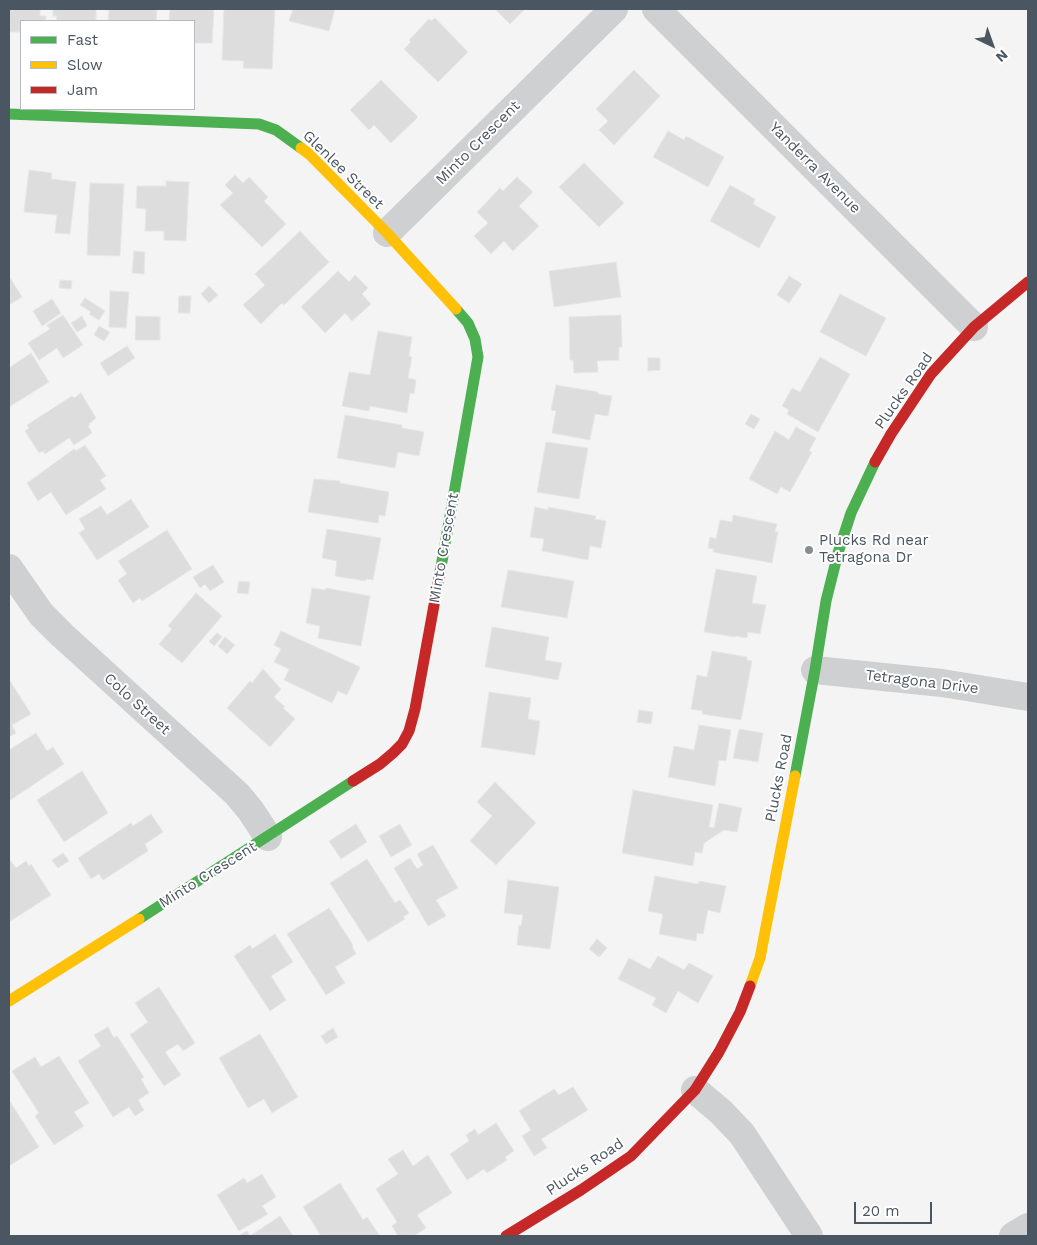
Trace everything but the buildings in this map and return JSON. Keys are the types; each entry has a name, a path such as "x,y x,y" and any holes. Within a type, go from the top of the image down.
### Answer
{"street":[{"name":"Minto Crescent","path":"9,1001 268,836 393,753 402,744 409,731 415,709 478,357 475,339 468,324 387,233 614,9"},
{"name":"Yanderra Avenue","path":"656,9 974,327"},
{"name":"Glenlee Street","path":"9,114 259,124 276,130 309,154 387,233"},
{"name":"Plucks Road","path":"506,1236 581,1190 631,1156 695,1090 719,1052 740,1012 760,958 815,670 826,601 838,553 852,513 870,470 915,395 931,374 974,327 1028,282"},
{"name":"Colo Street","path":"9,568 41,614 62,636 237,794 268,836"},
{"name":"Tetragona Drive","path":"815,670 942,683 1028,697"},
{"path":"695,1090 721,1112 742,1134 809,1236"},
{"path":"1014,1236 1028,1227"}],"traffic: fast":[{"path":"9,114 259,124 276,130 301,148"},
{"path":"441,567 478,357 475,339 468,323 456,309"},
{"path":"795,776 826,601 838,553 851,513 875,462"},
{"path":"139,919 353,781"}],"traffic: slow":[{"path":"301,148 387,233 456,309"},
{"path":"750,986 760,958 795,776"},
{"path":"9,1001 139,919"}],"traffic: jam":[{"path":"875,462 891,434 931,374 974,327 1028,282"},
{"path":"353,781 380,764 393,753 402,744 409,731 415,709 441,567"},
{"path":"506,1236 581,1190 631,1156 695,1090 719,1052 740,1012 750,986"}],"place":[{"name":"Plucks Rd near Tetragona Dr","path":"809,550"}]}
